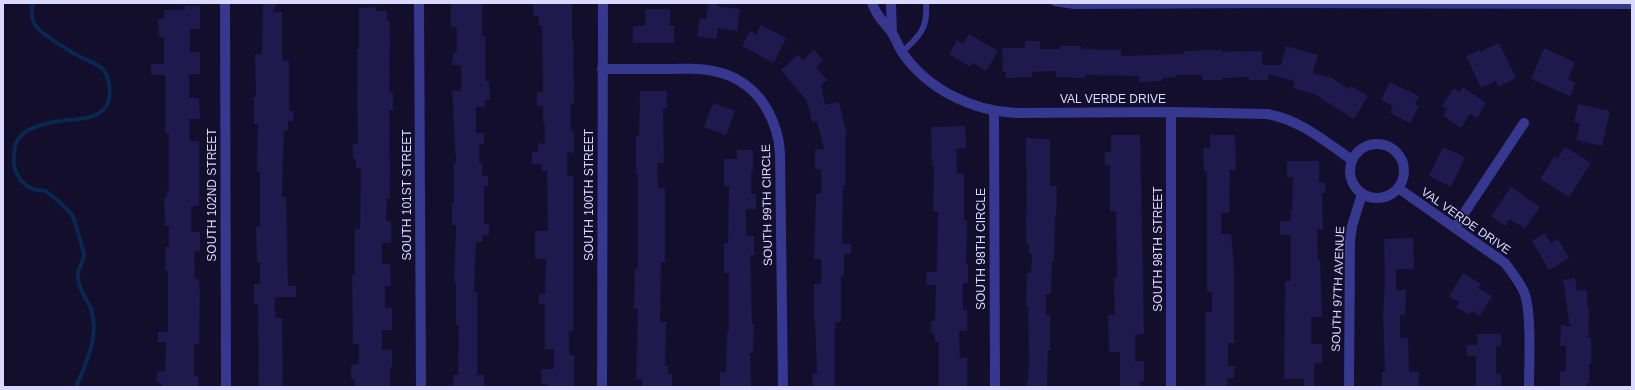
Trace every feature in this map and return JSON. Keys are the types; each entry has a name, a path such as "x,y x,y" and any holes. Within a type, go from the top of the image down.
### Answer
{"street":[{"name":"SOUTH 102ND STREET","path":"225,3 226,387"},
{"name":"SOUTH 101ST STREET","path":"419,3 421,387"},
{"name":"SOUTH 100TH STREET","path":"602,387 603,3"},
{"name":"VAL VERDE DRIVE","path":"872,3 876,15 892,33 902,52 920,73 938,87 964,101 994,111 1016,113 1250,112 1279,116 1302,126 1352,160"},
{"name":"VAL VERDE DRIVE","path":"891,3 892,33"},
{"name":"SOUTH 99TH CIRCLE","path":"602,69 699,69 722,73 749,87 760,99 772,118 779,140 780,154 783,387"},
{"name":"SOUTH 98TH CIRCLE","path":"994,111 995,387"},
{"name":"SOUTH 98TH STREET","path":"1171,112 1171,387"},
{"path":"1455,227 1524,123"},
{"path":"1371,145 1385,146 1394,150 1403,163 1405,172 1403,181 1398,188 1392,194 1380,198 1370,198 1362,194 1353,184 1350,176 1352,160 1363,148 1371,145"},
{"name":"VAL VERDE DRIVE","path":"1398,188 1505,263 1516,277 1524,292 1528,315 1529,387"},
{"name":"SOUTH 97TH AVENUE","path":"1349,387 1350,241 1352,226 1362,194"}],"lane":[{"path":"902,52 915,41 923,30 927,15 926,3"},
{"path":"1054,3 1075,5 1600,4 1632,6"}],"building":[{"path":"263,3 278,3 272,12 282,12 282,61 289,61 289,111 293,111 293,121 288,121 288,131 284,131 282,197 286,197 288,286 296,286 296,297 275,297 275,318 282,318 283,387 259,387 258,304 254,304 254,284 260,284 260,262 257,262 256,227 260,227 260,172 257,172 258,124 254,124 254,97 256,97 255,54 262,54"},
{"path":"451,3 482,3 482,36 485,36 485,81 489,81 490,100 485,100 485,107 476,107 476,133 484,133 484,144 479,144 479,163 482,163 482,176 488,176 488,186 484,186 484,224 489,224 489,235 482,235 482,242 476,242 474,292 477,292 477,375 484,375 484,387 453,387 453,375 458,375 459,326 456,325 456,283 454,282 456,225 452,225 452,203 454,203 454,163 456,163 452,91 461,91 461,65 452,65 453,53 457,53 457,27 451,27"},
{"path":"533,3 572,3 574,104 571,104 571,131 574,131 574,153 567,152 567,176 573,176 573,331 569,331 569,355 574,355 574,387 548,387 548,384 541,384 541,369 554,369 554,349 545,349 545,304 539,304 539,294 545,294 546,259 535,259 535,231 548,231 547,171 542,171 542,164 532,164 532,152 538,152 538,143 545,144 543,106 537,106 537,92 543,92 542,26 539,26 539,16 533,16"},
{"path":"708,3 718,3 717,6 740,9 737,31 718,28 716,39 697,36 700,18 706,19"},
{"path":"185,6 200,6 200,29 190,29 190,52 200,52 200,74 189,74 189,98 199,98 200,119 189,119 190,141 199,141 199,206 191,206 191,232 200,232 200,251 194,251 195,279 199,279 200,287 199,344 194,344 194,376 199,377 198,387 162,387 162,384 156,382 158,371 165,372 166,342 158,342 158,332 168,332 168,271 165,271 165,247 169,247 169,226 165,226 164,198 167,198 167,191 169,191 169,133 165,133 165,75 151,75 151,64 164,64 164,37 159,37 158,19 164,19 164,10 185,10"},
{"path":"376,7 376,11 387,11 387,22 390,21 389,92 393,92 393,110 389,110 390,199 387,198 386,221 391,221 391,243 382,243 382,264 390,264 391,286 385,286 385,308 392,308 392,330 382,330 382,350 392,349 392,367 390,367 390,387 355,387 355,379 351,379 351,365 359,364 359,344 353,344 352,275 355,275 355,229 360,229 361,168 356,168 356,159 353,159 353,144 358,144 357,49 359,49 359,8"},
{"path":"645,9 670,9 670,26 674,26 674,43 633,43 633,26 645,26"},
{"path":"761,25 786,38 774,63 742,46 750,31 756,35"},
{"path":"969,34 998,51 986,71 973,63 970,67 949,54 957,40 963,44"},
{"path":"1025,41 1040,41 1040,49 1060,49 1060,46 1081,46 1081,49 1121,50 1121,56 1183,54 1184,51 1199,50 1222,50 1222,52 1262,51 1262,65 1281,65 1286,46 1318,55 1313,73 1332,78 1349,89 1351,86 1368,96 1354,119 1314,94 1293,88 1295,81 1268,74 1268,80 1249,80 1249,77 1222,78 1222,80 1202,80 1202,75 1176,75 1176,77 1162,78 1162,81 1139,82 1139,76 1086,75 1086,78 1056,77 1056,71 1032,72 1032,77 1006,78 1006,72 1003,72 1002,48 1025,48"},
{"path":"1499,43 1516,78 1498,87 1496,81 1481,88 1466,56 1480,50 1480,52"},
{"path":"1544,48 1575,62 1568,79 1576,83 1570,96 1531,79"},
{"path":"814,50 823,60 816,67 827,80 821,85 825,105 839,102 847,135 845,136 845,186 843,186 842,244 851,244 851,254 844,254 844,276 841,276 841,322 835,322 835,387 813,387 812,374 817,374 814,322 814,284 821,284 821,259 814,259 816,194 821,194 821,169 815,169 815,149 824,149 817,121 812,122 807,101 781,70 798,55 803,60"},
{"path":"1390,82 1419,96 1415,104 1419,106 1410,123 1390,113 1393,106 1381,100"},
{"path":"1463,87 1486,103 1477,118 1470,114 1461,128 1443,116 1447,109 1442,106 1454,88 1459,92"},
{"path":"640,91 667,91 667,108 663,108 664,163 657,163 658,188 665,188 665,262 661,262 660,322 666,322 665,366 668,366 668,374 672,374 672,386 642,387 642,379 636,379 638,309 634,309 635,269 638,269 638,174 636,174 636,136 639,136"},
{"path":"713,103 735,111 726,135 704,127"},
{"path":"1578,104 1610,111 1602,146 1576,140 1580,124 1574,122"},
{"path":"965,126 966,148 956,149 957,174 964,174 964,220 967,220 966,264 968,264 968,283 963,283 963,311 967,310 967,331 959,331 960,358 967,358 967,387 939,387 939,342 935,342 934,333 931,333 931,321 935,321 936,285 926,285 927,272 937,272 938,212 933,211 934,166 932,166 931,127"},
{"path":"1111,135 1140,135 1144,334 1135,335 1135,361 1144,361 1144,381 1140,381 1140,387 1120,387 1120,352 1109,352 1108,315 1115,315 1114,278 1117,278 1116,212 1110,211 1110,165 1105,165 1105,152 1111,152"},
{"path":"1210,135 1235,135 1236,170 1230,170 1229,213 1221,213 1221,234 1231,234 1234,266 1234,343 1228,343 1228,366 1235,366 1234,378 1227,378 1227,387 1205,387 1205,312 1212,312 1212,292 1207,292 1207,170 1204,171 1203,148 1210,148"},
{"path":"1026,138 1050,139 1050,186 1057,186 1051,294 1046,294 1046,315 1050,315 1050,350 1048,350 1047,387 1027,387 1029,364 1028,306 1026,306 1027,273 1031,273 1032,254 1029,254 1029,244 1026,244"},
{"path":"1443,147 1465,157 1451,187 1429,176"},
{"path":"1565,147 1591,163 1569,197 1540,179 1554,157 1557,159"},
{"path":"737,150 753,150 751,194 756,194 756,209 746,209 746,236 754,236 754,255 750,255 752,324 754,324 753,353 750,353 751,387 720,387 720,372 726,372 727,331 729,331 729,273 724,273 724,243 728,243 729,186 724,186 724,159 737,159"},
{"path":"1287,161 1319,161 1319,182 1325,183 1325,193 1322,193 1323,229 1317,229 1318,260 1320,260 1322,317 1311,317 1311,344 1322,344 1322,363 1314,363 1314,387 1304,387 1304,379 1284,379 1285,281 1291,281 1291,235 1280,235 1280,221 1291,221 1293,177 1287,177"},
{"path":"1511,187 1540,207 1525,229 1510,219 1505,226 1491,216"},
{"path":"1545,233 1551,243 1558,239 1569,258 1549,270 1532,241"},
{"path":"1413,238 1414,269 1396,269 1396,290 1406,290 1405,315 1400,315 1400,338 1408,338 1409,372 1419,372 1419,387 1382,387 1382,372 1385,372 1383,315 1385,285 1384,239"},
{"path":"1463,273 1481,284 1478,288 1492,296 1480,316 1472,311 1470,315 1456,307 1459,302 1449,296"},
{"path":"1575,278 1577,291 1586,290 1589,313 1588,338 1591,338 1589,383 1586,383 1586,387 1560,387 1560,371 1566,371 1566,346 1560,346 1561,325 1570,326 1563,280"},
{"path":"1477,334 1501,334 1501,346 1496,346 1496,374 1501,374 1501,387 1476,387 1476,356 1467,356 1467,345 1477,345"}],"waterway":[{"path":"33,3 32,18 34,24 50,38 103,69 108,79 110,90 109,99 101,112 89,118 54,122 35,127 19,138 14,150 16,172 24,184 33,189 45,191 59,202 70,212 77,228 84,256 78,271 78,282 91,309 94,329 91,349 76,387"}]}
